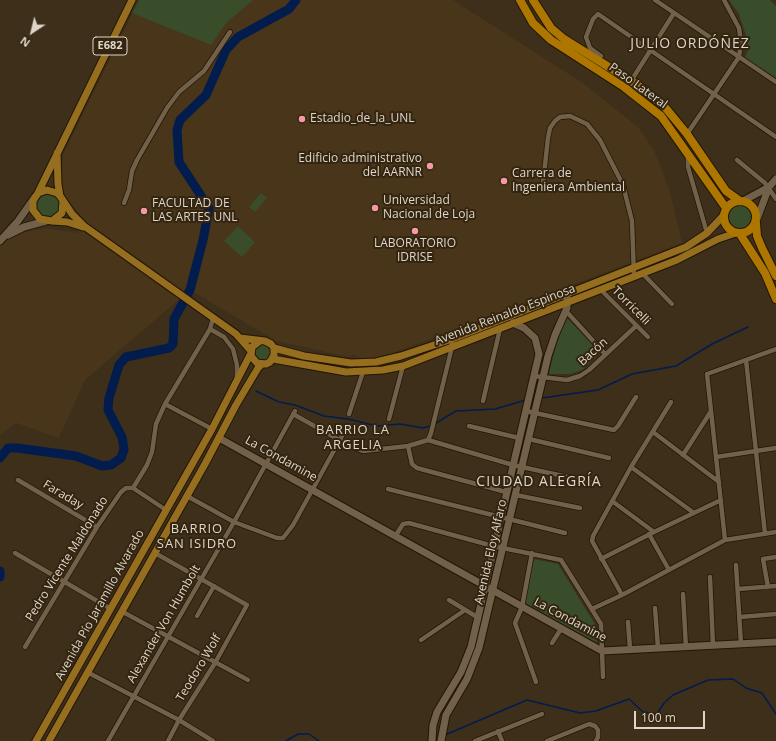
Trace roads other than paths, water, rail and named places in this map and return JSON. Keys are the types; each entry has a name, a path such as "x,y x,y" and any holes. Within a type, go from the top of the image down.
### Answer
{"highway":[{"name":"Paso Lateral","path":"520,0 524,9 543,33 569,53 624,87 653,108 667,123 688,153 725,212"},
{"name":"Paso Lateral","path":"533,0 551,28 564,39 644,89 664,106 687,134 726,191 741,201"},
{"path":"776,276 757,236 753,207 741,201 735,202 725,212 725,224 738,234 765,273 776,299"},
{"path":"738,234 752,230 756,221"}],"main road":[{"name":"E682","path":"36,196 56,152 89,91 132,0"},
{"path":"48,221 57,218 62,213 62,198 58,184 56,152"},
{"path":"90,231 67,222 40,219 34,212 32,203 36,196 47,190 55,192 62,198 72,214 90,231 240,338 251,352 254,361 262,364 268,363 273,359 274,348 268,341 240,338"},
{"name":"Avenida Reinaldo Espinosa","path":"274,348 316,359 360,364 401,356 452,339 634,267 688,251 707,233 725,212"},
{"name":"Avenida Reinaldo Espinosa","path":"273,359 338,371 362,372 403,366 642,273 688,251 718,239 738,234"},
{"path":"251,352 253,345 260,341"},
{"name":"Avenida Pío Jaramillo Alvarado","path":"36,741 228,401 251,352"},
{"name":"Avenida Pío Jaramillo Alvarado","path":"49,741 87,672 123,612 236,405 258,368 262,364"},
{"path":"228,401 236,405"},
{"path":"195,459 205,464"},
{"path":"160,519 170,525"},
{"path":"127,579 137,584"},
{"path":"94,638 104,644"},
{"path":"61,698 70,703"}],"street":[{"path":"655,0 776,82"},
{"path":"687,134 739,57 741,42 740,28 724,0"},
{"path":"631,81 674,13"},
{"path":"601,56 590,48 586,37 593,19 598,14 716,93 776,136"},
{"path":"124,203 130,190 132,171 136,160 167,108 179,92 204,70 230,32"},
{"path":"543,183 548,138 553,124 560,117 570,116 587,124 600,140 615,164 623,185 632,221 634,276"},
{"path":"688,153 687,163 707,233"},
{"path":"737,160 769,187 776,199"},
{"path":"756,221 769,187 776,179"},
{"path":"741,201 769,187"},
{"name":"E682","path":"2,239 36,196"},
{"name":"E682","path":"2,239 24,227 48,221"},
{"path":"642,273 672,304"},
{"name":"Torricelli","path":"600,289 648,337"},
{"name":"Avenida Eloy Alfaro","path":"441,741 446,715 474,664 479,648 543,378 555,335 566,311 568,302 567,293"},
{"path":"566,311 605,354"},
{"name":"Pedro Vicente Maldonado","path":"25,647 97,527 121,492 126,488 132,488 147,465 152,452 156,424 210,329 213,318"},
{"name":"Avenida Eloy Alfaro","path":"432,741 433,725 437,712 457,678 471,647 493,546 539,354 538,344 535,338 524,328 513,323"},
{"name":"Bacón","path":"534,376 543,378 573,379 584,374 636,326"},
{"path":"210,329 224,338 233,349 237,365 237,383"},
{"path":"483,401 500,329"},
{"path":"428,440 432,434 452,347 452,339"},
{"path":"725,540 707,374 776,349"},
{"path":"746,360 765,534"},
{"path":"389,419 403,366"},
{"path":"349,414 362,372"},
{"path":"526,411 614,430 636,397"},
{"path":"622,595 601,559 592,539 631,467 671,402"},
{"path":"166,404 212,429"},
{"path":"683,455 711,410"},
{"name":"Alexander Von Humbolt","path":"108,741 202,579 267,464 294,412 340,438"},
{"path":"469,426 520,438"},
{"path":"653,432 719,482"},
{"name":"La Condamine","path":"219,438 396,536 484,587 602,651 686,648 776,642"},
{"path":"187,496 234,522 277,538 285,537 340,438 363,451 408,446 428,440 522,467 595,483"},
{"path":"529,439 609,458"},
{"path":"408,446 412,464 416,468 506,492"},
{"path":"716,457 776,448"},
{"path":"631,467 694,513"},
{"name":"Faraday","path":"18,480 97,527"},
{"path":"132,488 166,510"},
{"path":"388,489 565,533"},
{"path":"516,494 580,508"},
{"path":"601,559 649,534 721,500"},
{"path":"612,501 654,532"},
{"path":"396,536 403,524 409,523 493,546 532,553 562,561 601,624 603,677"},
{"path":"592,609 622,595 725,540 776,532"},
{"path":"649,534 669,570"},
{"path":"15,553 111,609"},
{"path":"155,553 214,586 197,616"},
{"path":"532,553 522,607 515,623 536,682"},
{"path":"768,587 763,559 776,557"},
{"path":"736,565 741,644"},
{"path":"710,577 713,646"},
{"name":"Teodoro Wolf","path":"168,741 179,720 215,663 247,605 214,586"},
{"path":"738,590 776,586"},
{"path":"684,594 686,648"},
{"path":"449,600 477,617"},
{"path":"655,608 658,648"},
{"path":"421,640 465,610"},
{"path":"123,612 248,680"},
{"path":"740,617 776,614"},
{"path":"628,622 630,649"},
{"path":"552,644 561,629"},
{"path":"87,672 179,720 213,741"},
{"path":"457,678 464,683"},
{"path":"475,741 542,714"},
{"path":"547,741 586,724 592,724 598,730 598,737 596,741"},
{"path":"498,731 502,741"}],"waterway":[{"path":"0,458 8,448 76,456 102,466 111,465 121,458 124,449 122,437 108,410 109,398 119,365 126,357 169,348 173,344 174,319 190,290 203,240 209,208 179,162 177,130 180,120 206,95 226,50 238,37 289,9 296,0"},
{"path":"542,398 598,390 632,374 676,366 712,344 748,327"},
{"path":"256,391 279,402 295,405 324,416 348,419 377,426 400,424 423,428 430,426"},
{"path":"436,423 456,411 495,409 526,400"},
{"path":"0,571 0,577"},
{"path":"445,735 527,700 580,713 596,711 629,699 643,712 657,714 664,703 673,695 708,680 733,679 746,688 762,693 776,714"},
{"path":"286,741 298,734 309,734 319,741"}],"place":[{"name":"Estadio_de_la_UNL","path":"302,119"},
{"name":"Edificio administrativo del AARNR","path":"430,166"},
{"name":"Carrera de Ingeniera Ambiental","path":"504,181"},
{"name":"Universidad Nacional de Loja","path":"375,208"},
{"name":"FACULTAD DE LAS ARTES UNL","path":"144,211"},
{"name":"LABORATORIO IDRISE","path":"415,231"}],"district":[{"name":"JULIO ORDÓÑEZ","path":"690,44"},
{"name":"BARRIO LA ARGELIA","path":"353,438"},
{"name":"CIUDAD ALEGRÍA","path":"539,482"},
{"name":"BARRIO SAN ISIDRO","path":"197,536"}]}
